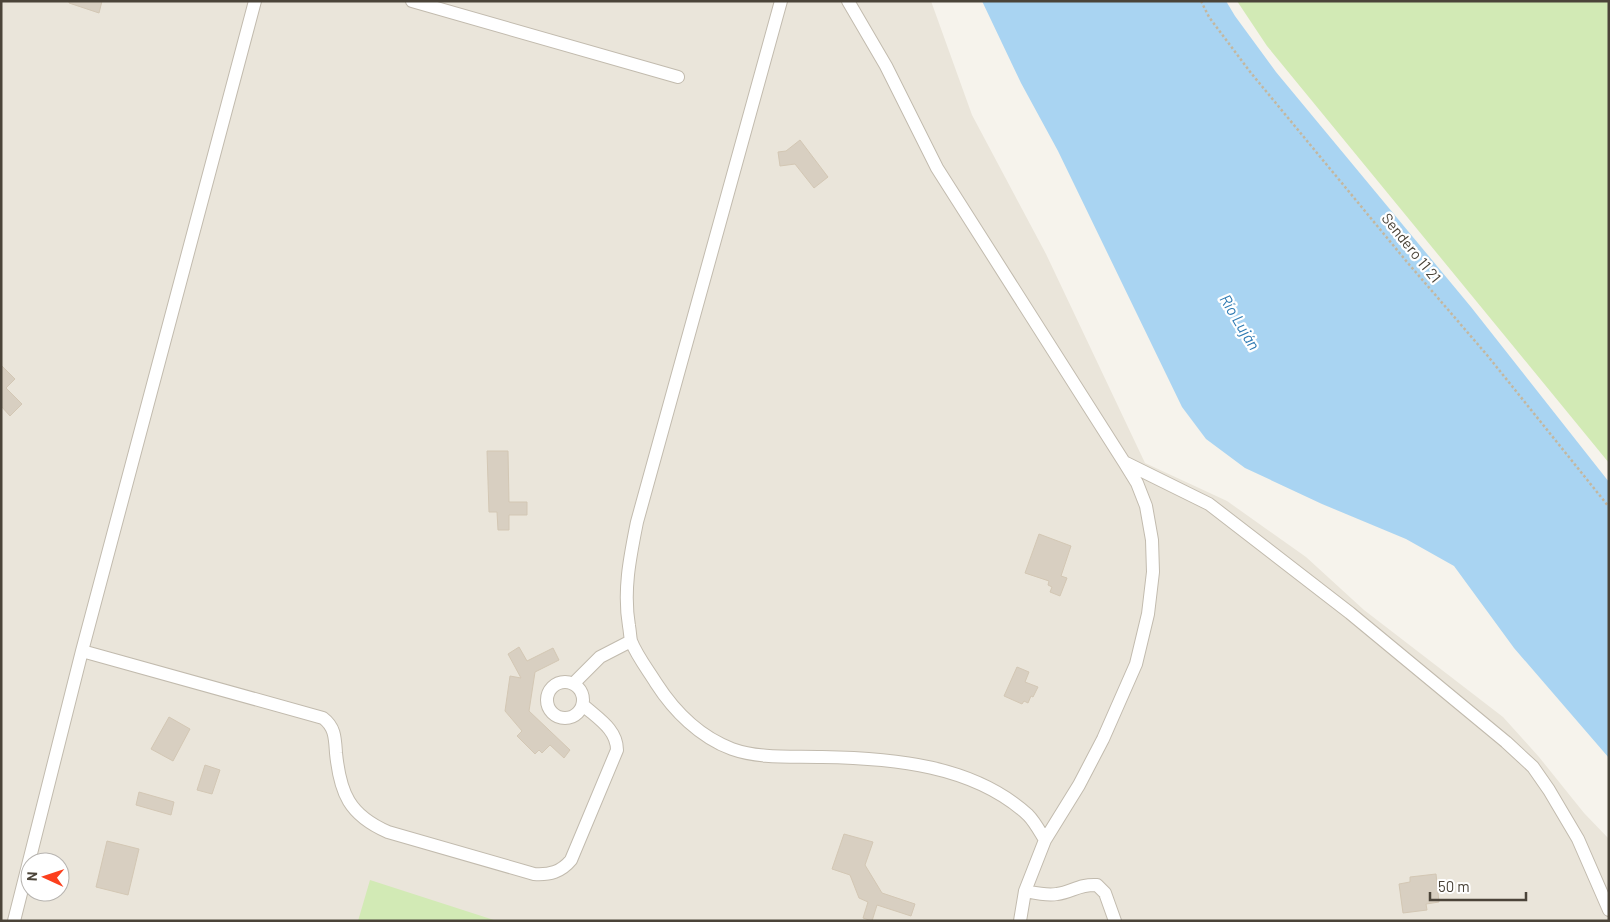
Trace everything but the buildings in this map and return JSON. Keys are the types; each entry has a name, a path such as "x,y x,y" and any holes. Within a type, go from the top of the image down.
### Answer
{"street":[{"path":"14,921 82,651 255,1"},
{"path":"412,1 678,78"},
{"path":"780,1 637,522 626,592 631,641 643,664 666,699 708,737 733,749 767,756 846,757 921,765 949,772 978,783 1009,800 1029,816 1045,840"},
{"path":"848,1 886,66 937,168 1137,482 1146,506 1152,540 1153,572 1148,614 1136,664 1079,785 1045,840 1025,891 1020,921"},
{"path":"1124,462 1209,504 1350,613 1506,742 1533,767 1549,790 1578,838 1609,910"},
{"path":"573,684 600,657 631,641"},
{"path":"82,651 323,718 330,723 334,732 344,794 350,805 362,817 388,832 534,874 556,872 565,868 571,860 617,750 617,741 613,732 583,705"},
{"path":"567,682 573,684 582,693 583,705 576,715 565,719 554,715 547,706 548,694 555,684 567,682"},
{"path":"1025,891 1050,895 1060,894 1075,887 1088,884 1097,885 1104,893 1115,921"}],"path":[{"name":"Sendero 11 21","path":"1201,1 1209,16 1252,73 1407,262 1487,355 1609,507"}],"shaded area":[{"path":"1,1 931,1 972,115 1046,254 1145,463 1227,501 1306,557 1364,610 1503,717 1539,757 1584,813 1609,839 1609,921 1,921"}],"green space":[{"path":"1237,1 1609,1 1609,463 1267,46"},
{"path":"370,880 497,921 358,921"}],"water":[{"name":"Río Luján","path":"982,1 1226,1 1276,72 1471,307 1609,482 1609,758 1514,648 1454,566 1406,539 1322,504 1245,468 1206,439 1182,407 1058,151 1021,83"}]}
